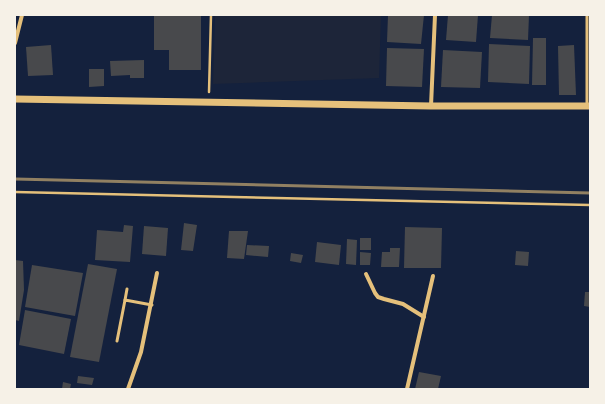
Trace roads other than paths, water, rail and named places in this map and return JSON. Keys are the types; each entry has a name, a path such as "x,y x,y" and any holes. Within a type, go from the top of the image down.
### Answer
{"street":[{"path":"15,43 22,15"},
{"path":"431,106 435,15"},
{"path":"15,99 431,106 589,106"},
{"path":"128,389 141,352 152,305 157,273"},
{"path":"366,274 378,297 404,304 424,317"},
{"path":"407,389 433,276"}],"lane":[{"path":"588,15 589,106"},
{"path":"117,341 127,289"},
{"path":"125,300 152,305"}],"railway":[{"path":"15,179 590,193"}]}
